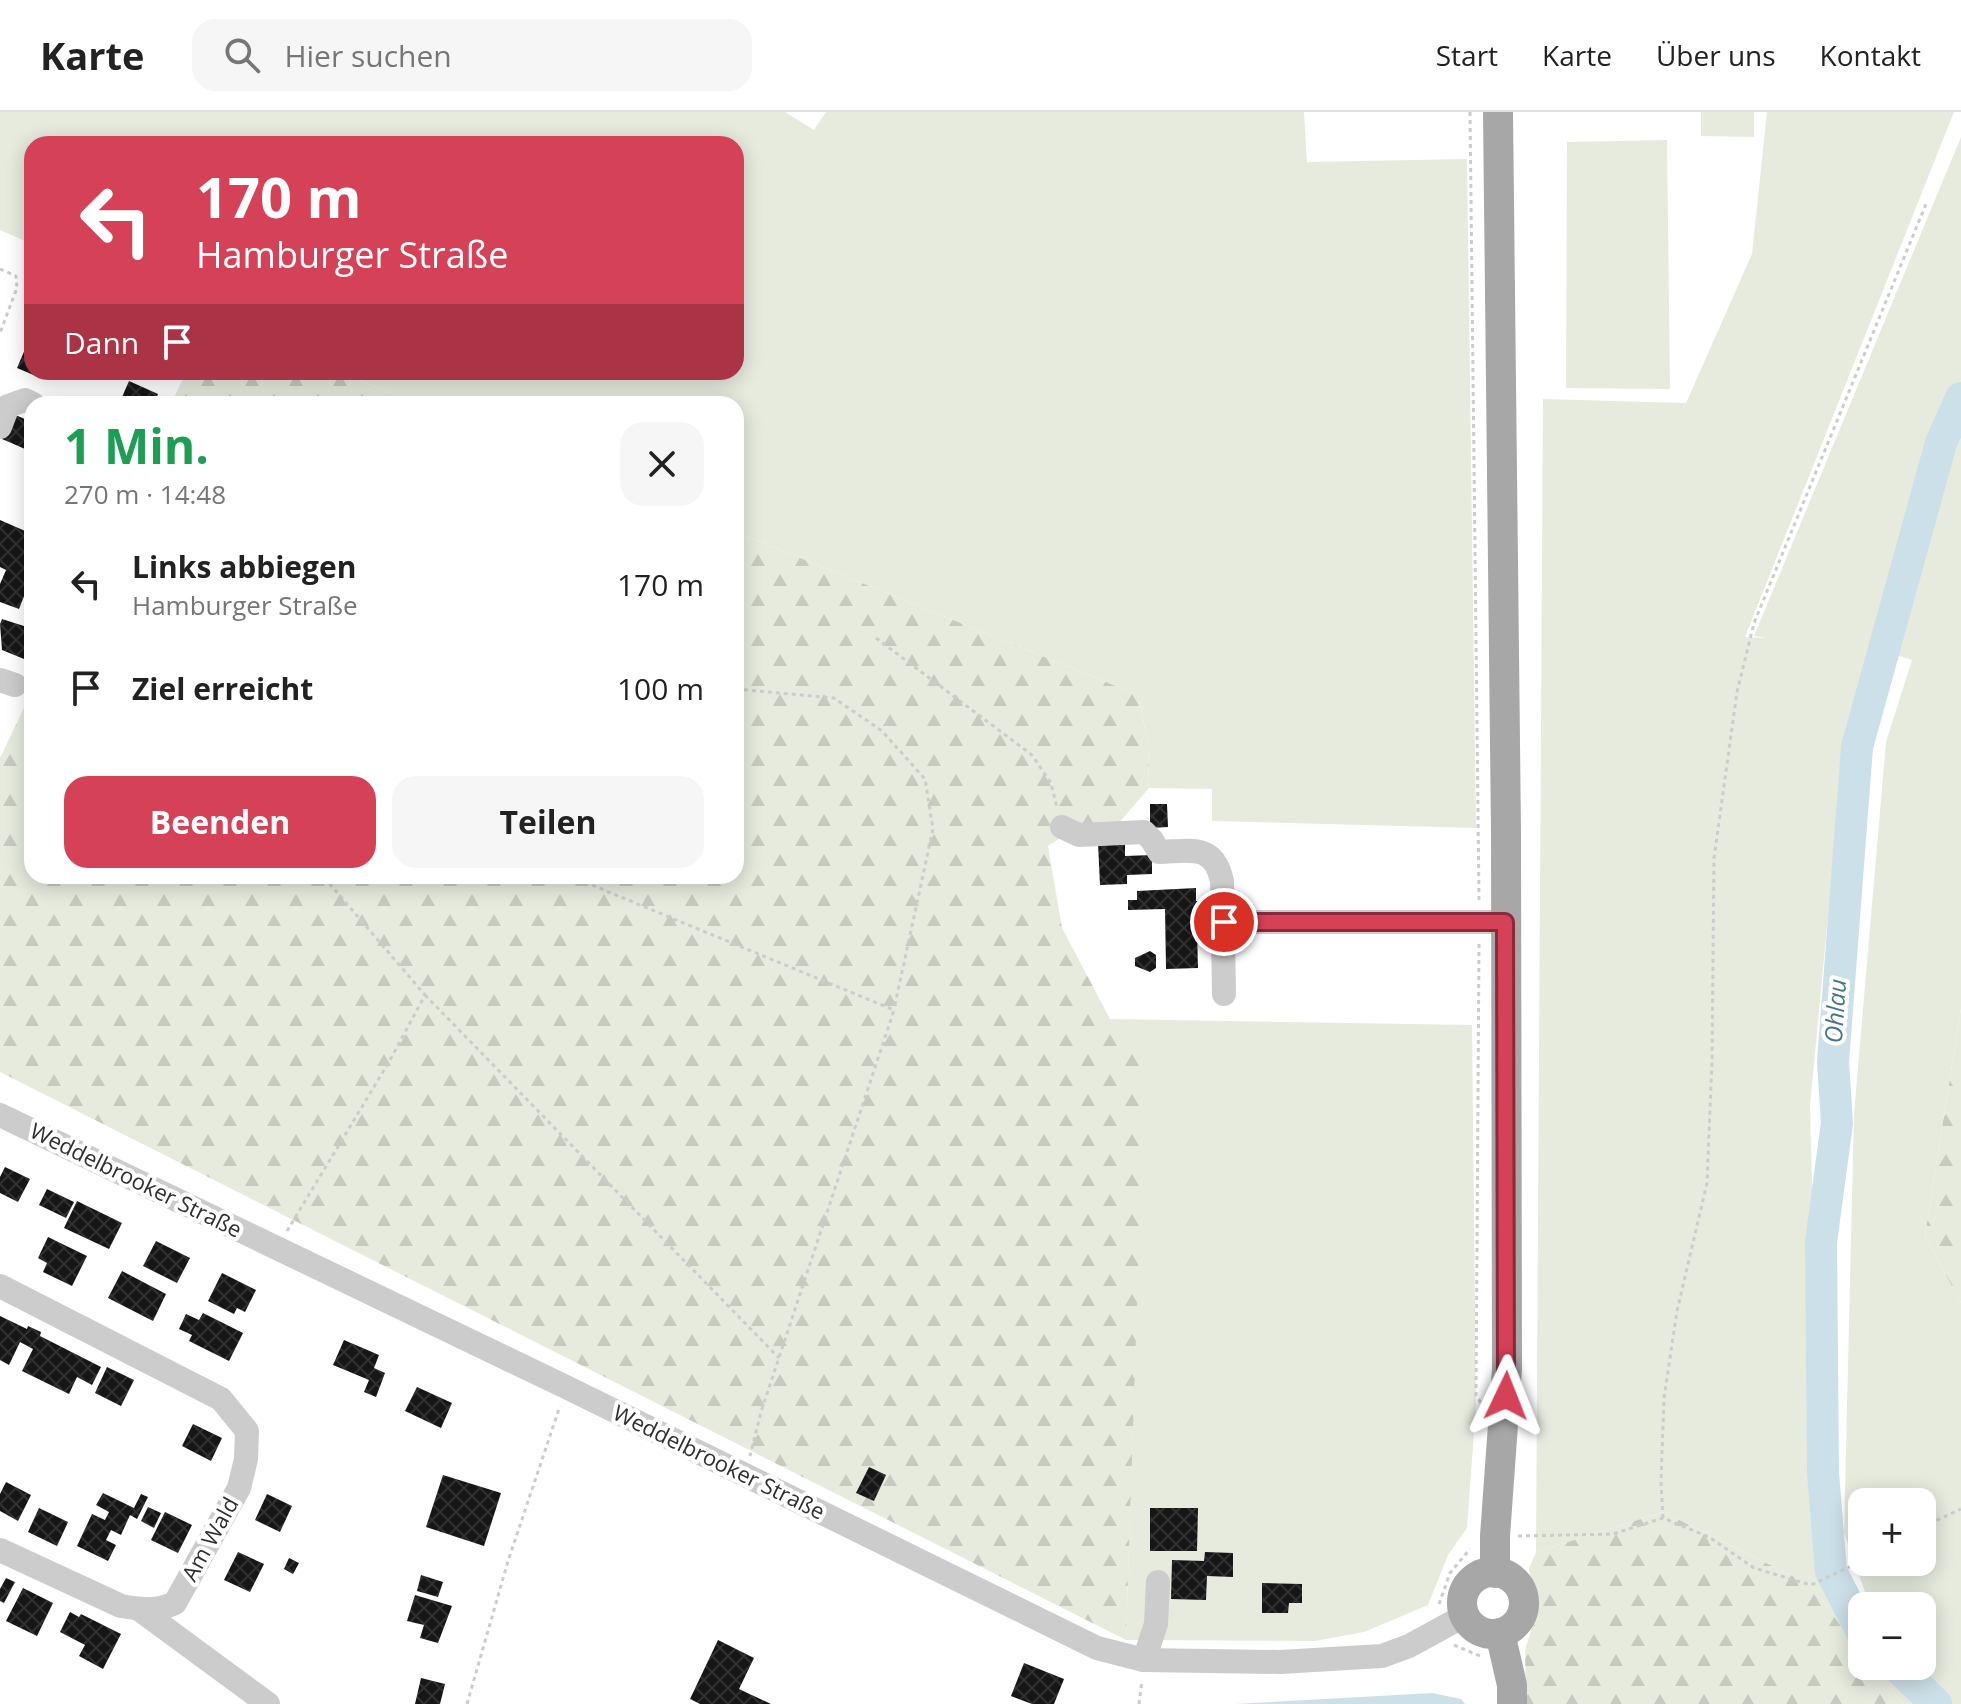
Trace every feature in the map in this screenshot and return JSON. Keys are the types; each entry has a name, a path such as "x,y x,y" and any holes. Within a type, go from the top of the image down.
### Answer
{"main road":[{"path":"1495,1573 1507,1369 1498,112"},
{"path":"1495,1573 1513,1580 1520,1587 1524,1606 1517,1623 1500,1633 1482,1632 1464,1616 1462,1602 1469,1584 1477,1577 1495,1573"},
{"path":"1500,1633 1512,1685 1512,1704"}],"street":[{"path":"0,427 8,406 24,400"},
{"path":"1062,827 1079,835 1144,832 1159,852 1197,850 1211,855 1219,866 1222,881 1224,994"},
{"path":"1224,922 1505,922"},
{"name":"Weddelbrooker Straße","path":"0,1115 566,1387 1097,1648 1144,1660 1280,1662 1382,1656 1409,1646 1464,1616"},
{"name":"Am Wald","path":"0,1286 221,1399 247,1431 246,1459 239,1488 175,1603 163,1609 139,1609"},
{"path":"0,1550 121,1606 139,1609 268,1704"},
{"path":"1144,1660 1156,1624 1158,1582"}],"path":[{"path":"1663,1518 1664,1398 1677,1311 1707,1183 1714,858 1737,692 1754,623 1926,204"},
{"path":"0,269 16,276 17,288 0,333"},
{"path":"876,638 1032,755 1051,783 1062,827"},
{"path":"744,690 834,698 882,731 925,779 933,829 894,1010 761,1412 746,1475"},
{"path":"330,884 425,995 779,1358"},
{"path":"589,884 894,1010"},
{"path":"277,1248 389,1062 425,995"},
{"path":"467,1704 508,1561 566,1387"},
{"path":"1936,1521 1961,1509"},
{"path":"1495,1536 1613,1534 1663,1518 1709,1537 1754,1568 1811,1585 1848,1569"}],"green space":[{"path":"0,112 785,112 814,130 826,112 1304,112 1307,162 1467,159 1476,828 1212,821 1212,789 1149,788 1148,743 1138,695 744,535 744,396 398,396 359,380 744,380 744,136 24,136 24,240 0,230"},
{"path":"1701,112 1754,112 1754,137 1701,136"},
{"path":"1767,112 1954,112 1745,637 1767,638 1754,636 1961,137 1961,1008 1925,1236 1961,1303 1961,1704 1946,1704 1924,1680 1936,1680 1936,1592 1865,1592 1859,1576 1936,1576 1936,1488 1848,1488 1848,1544 1844,1533 1854,1114 1886,742 1912,660 1869,647 1844,747 1810,1106 1821,1521 1848,1619 1848,1636 1811,1585 1663,1512 1536,1552 1543,399 1686,403 1752,254"},
{"path":"1667,140 1670,389 1566,388 1567,142"},
{"path":"182,380 359,380 398,396 175,396"},
{"path":"744,535 1138,695 1148,743 1149,788 1117,825 1078,827 1048,846 1062,928 1110,1019 1145,1064 1126,1640 0,1072 0,758 24,708 24,884 744,884"},
{"path":"1961,1008 1961,1303 1925,1236"},
{"path":"1110,1019 1472,1025 1476,1404 1467,1528 1448,1555 1428,1605 1364,1632 1315,1641 1126,1640 1144,1065"},
{"path":"1663,1512 1811,1585 1848,1636 1848,1680 1883,1680 1904,1704 1526,1704 1525,1650 1537,1611 1529,1569 1536,1552"},
{"path":"1883,1680 1898,1680 1923,1704 1904,1704"}],"water":[{"path":"1432,1693 1461,1699 1465,1704 1235,1704"}],"building":[{"path":"24,352 24,371 17,368"},
{"path":"129,381 158,394 157,396 122,396"},
{"path":"13,414 24,419 24,449 2,439"},
{"path":"0,520 24,530 24,596 19,609 0,602 0,584 6,570 0,567"},
{"path":"2,619 24,626 24,659 2,650"},
{"path":"1150,804 1167,804 1168,827 1150,828"},
{"path":"1098,843 1125,843 1125,856 1152,855 1152,874 1127,875 1127,884 1100,885"},
{"path":"1196,888 1196,901 1211,901 1212,930 1197,930 1198,968 1166,969 1165,909 1128,910 1128,900 1137,900 1137,891"},
{"path":"1150,951 1156,955 1156,968 1150,972 1135,966 1135,958"},
{"path":"5,1167 30,1179 18,1202 0,1193 0,1177"},
{"path":"47,1189 74,1202 66,1218 39,1205"},
{"path":"77,1201 122,1223 109,1249 64,1228"},
{"path":"48,1237 87,1256 72,1286 43,1272 47,1263 38,1258"},
{"path":"156,1241 190,1258 177,1283 143,1266"},
{"path":"122,1271 166,1294 153,1321 108,1298"},
{"path":"222,1273 256,1290 245,1312 237,1308 234,1314 208,1301"},
{"path":"203,1313 243,1333 229,1361 189,1341 192,1335 179,1329 186,1314 199,1320"},
{"path":"0,1316 41,1332 40,1336 101,1367 92,1385 77,1377 69,1394 22,1371 33,1349 20,1342 9,1365 0,1360"},
{"path":"344,1340 379,1355 374,1368 385,1373 376,1397 364,1392 369,1380 333,1365"},
{"path":"107,1367 134,1380 121,1406 95,1393"},
{"path":"417,1387 452,1403 441,1428 405,1411"},
{"path":"193,1424 222,1438 211,1461 182,1446"},
{"path":"869,1467 886,1475 874,1501 856,1493"},
{"path":"443,1475 501,1493 484,1546 426,1527"},
{"path":"6,1482 31,1495 18,1521 0,1511 0,1494"},
{"path":"103,1493 134,1508 141,1494 148,1497 137,1519 130,1515 121,1535 111,1530 106,1540 116,1545 108,1561 77,1546 92,1514 105,1520 109,1512 96,1505"},
{"path":"267,1494 292,1506 280,1532 255,1520"},
{"path":"148,1507 161,1513 154,1528 141,1521"},
{"path":"39,1508 68,1522 57,1546 28,1532"},
{"path":"1150,1508 1198,1508 1197,1551 1150,1551"},
{"path":"165,1512 192,1525 178,1553 151,1540"},
{"path":"238,1552 264,1564 250,1592 224,1580"},
{"path":"1205,1552 1233,1553 1233,1577 1207,1576 1206,1600 1171,1599 1172,1560 1204,1561"},
{"path":"289,1558 299,1563 293,1574 284,1569"},
{"path":"421,1575 443,1582 438,1597 417,1591"},
{"path":"6,1578 15,1582 4,1603 0,1601 0,1589"},
{"path":"1262,1583 1302,1584 1302,1603 1289,1603 1288,1613 1262,1613"},
{"path":"23,1588 53,1603 37,1636 6,1621"},
{"path":"415,1595 452,1606 438,1643 420,1638 424,1625 407,1621"},
{"path":"70,1612 79,1617 81,1614 121,1634 103,1669 79,1656 85,1645 60,1632"},
{"path":"718,1640 754,1658 739,1689 771,1704 700,1704 690,1699"},
{"path":"1024,1663 1064,1679 1054,1704 1032,1704 1011,1696"},
{"path":"421,1678 445,1684 440,1704 415,1704"}],"waterway":[{"name":"Ohlau","path":"1848,1604 1831,1571 1823,1473 1821,1242 1837,1123 1833,1062 1857,747 1941,443 1961,398"},
{"name":"Ohlau","path":"1911,1680 1936,1704"}],"route":[{"path":"1224,922 1505,922 1506,1396"}]}
